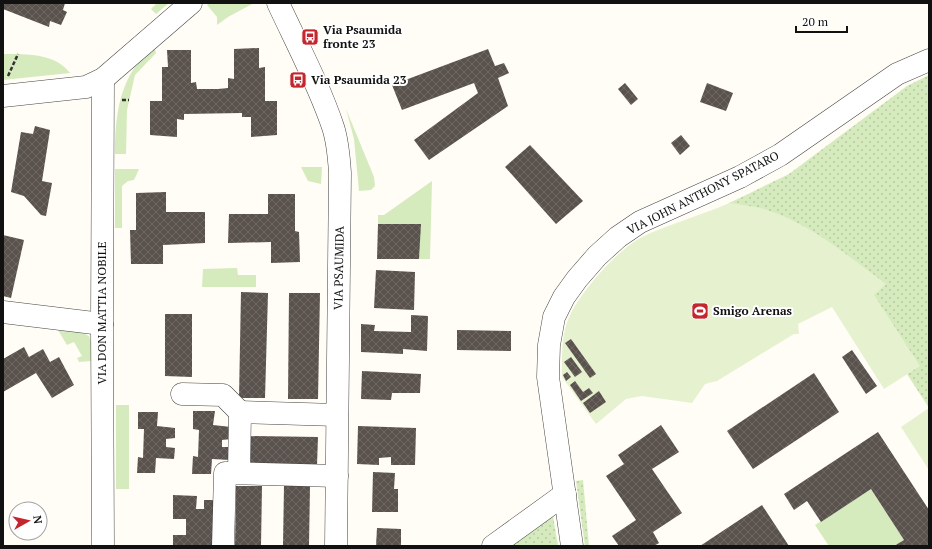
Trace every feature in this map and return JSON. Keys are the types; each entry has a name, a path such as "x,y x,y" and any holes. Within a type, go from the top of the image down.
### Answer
{"street":[{"path":"5,88 86,87 102,79 191,3"},
{"name":"VIA PSAUMIDA","path":"278,3 322,100 333,128 338,153 340,180 336,546"},
{"name":"VIA JOHN ANTHONY SPATARO","path":"572,546 548,377 548,345 554,317 564,297 577,279 597,256 618,237 640,222 740,177 780,155 897,74 929,60"},
{"name":"VIA DON MATTIA NOBILE","path":"102,79 103,546"},
{"path":"3,312 102,324"},
{"path":"182,394 223,396 240,412 337,415"},
{"path":"239,473 240,412"},
{"path":"223,546 225,473 337,476"},
{"path":"493,546 565,494"}],"path":[{"path":"5,88 18,54"},
{"path":"122,100 129,100"}],"green space":[{"path":"157,3 169,3 156,14 151,9"},
{"path":"209,3 254,3 228,17 217,25 217,17 207,5"},
{"path":"155,49 156,53 135,75 127,110 126,154 115,154 116,122 123,90 135,67"},
{"path":"3,54 21,54 48,58 64,66 70,73 3,80"},
{"path":"929,75 929,408 907,374 919,366 721,207 789,174 907,86"},
{"path":"346,109 374,177 375,186 371,190 359,191 354,139"},
{"path":"301,167 322,167 321,184 308,181"},
{"path":"115,169 139,169 134,180 128,181 122,186 122,228 115,228"},
{"path":"432,181 430,259 419,259 420,224 378,224 378,215 384,215"},
{"name":"Smigo Arenas","path":"730,203 764,209 797,223 828,241 886,284 874,295 920,366 884,389 832,307 798,324 799,334 794,334 717,381 705,384 692,403 642,396 626,399 596,424 562,377 562,348 564,333 573,309 589,285 622,251 632,243 652,232"},
{"path":"237,268 238,275 256,275 256,287 202,287 203,269"},
{"path":"58,330 80,332 89,336 91,342 91,361 79,362 77,358 82,356 74,342 67,345"},
{"path":"116,405 129,405 129,489 116,489"},
{"path":"929,408 929,470 901,427"},
{"path":"583,480 589,546 585,546 576,481"},
{"path":"871,489 904,540 894,546 829,546 815,525"},
{"path":"553,516 558,546 509,546"}],"building":[{"path":"3,3 65,3 63,10 67,12 61,25 50,21 49,27 3,9"},
{"path":"259,48 259,68 265,67 265,101 277,101 277,135 251,137 251,117 242,117 242,113 184,114 184,120 177,119 177,137 150,135 150,101 162,101 162,67 168,67 167,50 191,50 191,83 196,82 197,89 218,89 228,88 228,78 234,79 234,49"},
{"path":"488,49 495,66 504,63 509,73 498,78 508,106 429,160 414,140 478,93 474,83 402,110 392,85"},
{"path":"625,83 638,99 631,105 618,89"},
{"path":"707,83 733,93 726,111 700,102"},
{"path":"35,126 50,130 42,181 52,183 46,216 41,215 24,196 11,192 21,132 33,134"},
{"path":"681,135 690,146 680,155 671,143"},
{"path":"530,145 583,201 556,224 505,167"},
{"path":"166,192 166,212 205,212 205,243 163,245 163,264 131,264 130,230 136,230 136,193"},
{"path":"268,194 295,194 295,231 299,232 300,262 271,263 271,242 228,243 229,214 268,214"},
{"path":"378,224 421,224 419,259 377,259"},
{"path":"3,235 24,240 11,298 3,296"},
{"path":"376,270 415,272 414,310 374,308"},
{"path":"241,292 268,293 265,398 239,398"},
{"path":"289,293 320,293 318,399 288,399"},
{"path":"165,314 192,314 192,377 165,376"},
{"path":"411,315 428,316 427,351 403,349 403,354 361,352 361,324 375,325 374,331 411,332"},
{"path":"457,330 511,331 511,351 457,350"},
{"path":"571,339 596,374 590,378 565,343"},
{"path":"24,347 29,357 43,349 50,362 59,357 74,385 52,398 36,373 3,392 3,359"},
{"path":"852,350 877,386 866,394 842,357"},
{"path":"571,357 582,372 575,377 564,362"},
{"path":"362,371 421,374 420,393 392,393 391,400 361,399"},
{"path":"567,372 571,377 566,381 563,375"},
{"path":"814,373 839,412 753,469 727,431"},
{"path":"575,381 583,392 589,388 593,393 581,401 570,385"},
{"path":"599,391 606,402 590,413 583,403"},
{"path":"193,411 215,411 213,425 231,427 231,439 222,440 222,447 231,447 230,460 212,459 211,474 192,474 193,456 198,457 199,430 193,429"},
{"path":"138,412 158,412 157,426 175,428 175,438 166,439 166,447 175,448 174,459 156,458 155,473 137,473 138,457 143,458 144,429 138,429"},
{"path":"661,425 679,452 652,469 682,513 653,532 659,543 654,546 619,546 612,536 636,520 606,476 624,464 618,455"},
{"path":"358,426 416,428 415,465 391,465 391,457 379,458 379,465 357,464"},
{"path":"878,432 929,510 929,546 894,546 904,540 871,489 821,522 807,501 794,510 784,494"},
{"path":"247,436 318,437 317,465 247,463"},
{"path":"373,472 395,473 394,489 398,489 398,512 372,512"},
{"path":"236,486 262,486 261,546 235,546"},
{"path":"284,486 310,486 309,546 283,546"},
{"path":"173,495 197,496 196,509 204,509 204,500 214,500 213,546 173,546 173,535 186,535 186,519 173,519"},
{"path":"762,505 789,546 700,546"},
{"path":"377,528 401,529 401,546 376,546"}],"place":[{"name":"Via Psaumida fronte 23","path":"310,37"},
{"name":"Via Psaumida 23","path":"298,80"},
{"name":"Smigo Arenas","path":"700,311"}]}
